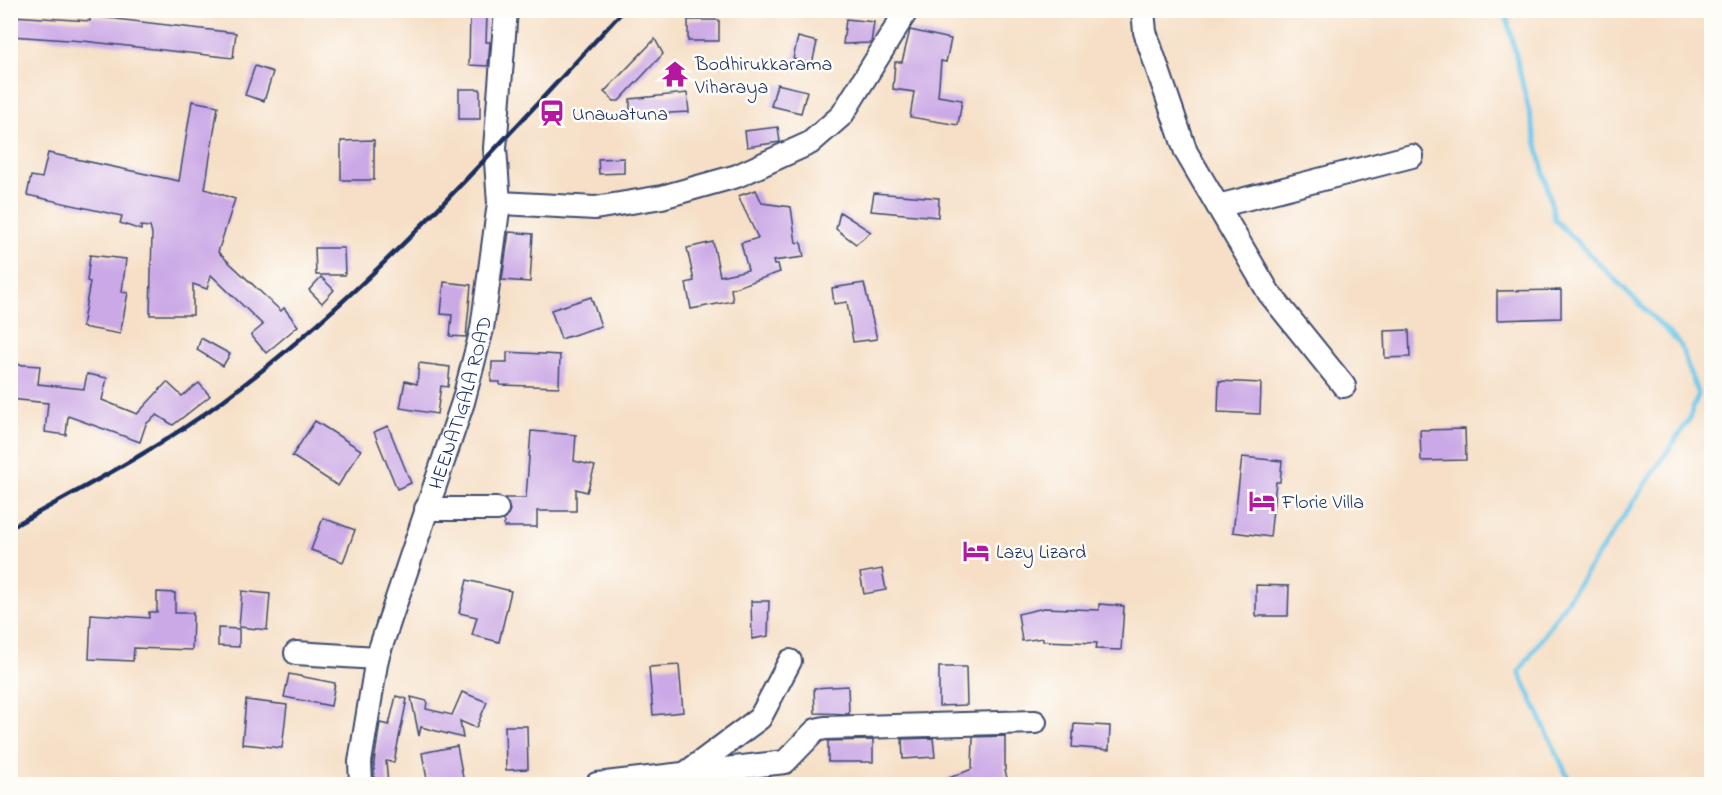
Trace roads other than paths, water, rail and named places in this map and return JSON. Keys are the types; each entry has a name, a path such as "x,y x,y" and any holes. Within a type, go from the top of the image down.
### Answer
{"street":[{"name":"HEENATIGALA ROAD","path":"360,784 360,762 377,658 463,402 482,329 499,203 495,148 506,10"},
{"path":"499,203 595,208 662,197 737,176 810,143 843,115 907,10"},
{"path":"1143,10 1145,33 1186,152 1269,293 1344,386"},
{"path":"1218,207 1412,156"},
{"path":"426,509 497,509"},
{"path":"296,653 377,658"},
{"path":"688,780 760,718 790,661"},
{"path":"597,784 688,780 785,762 816,730 825,728 1035,722"}],"waterway":[{"path":"1505,10 1555,220 1680,344 1698,395 1688,421 1519,672 1571,784"}],"railway":[{"path":"10,528 170,437 221,402 276,359 330,313 431,216 624,10"}],"place":[{"name":"Bodhirukkarama Viharaya","path":"675,74"},
{"name":"Unawatuna","path":"552,113"},
{"name":"Florie Villa","path":"1262,501"},
{"name":"Lazy Lizard","path":"976,551"}]}
